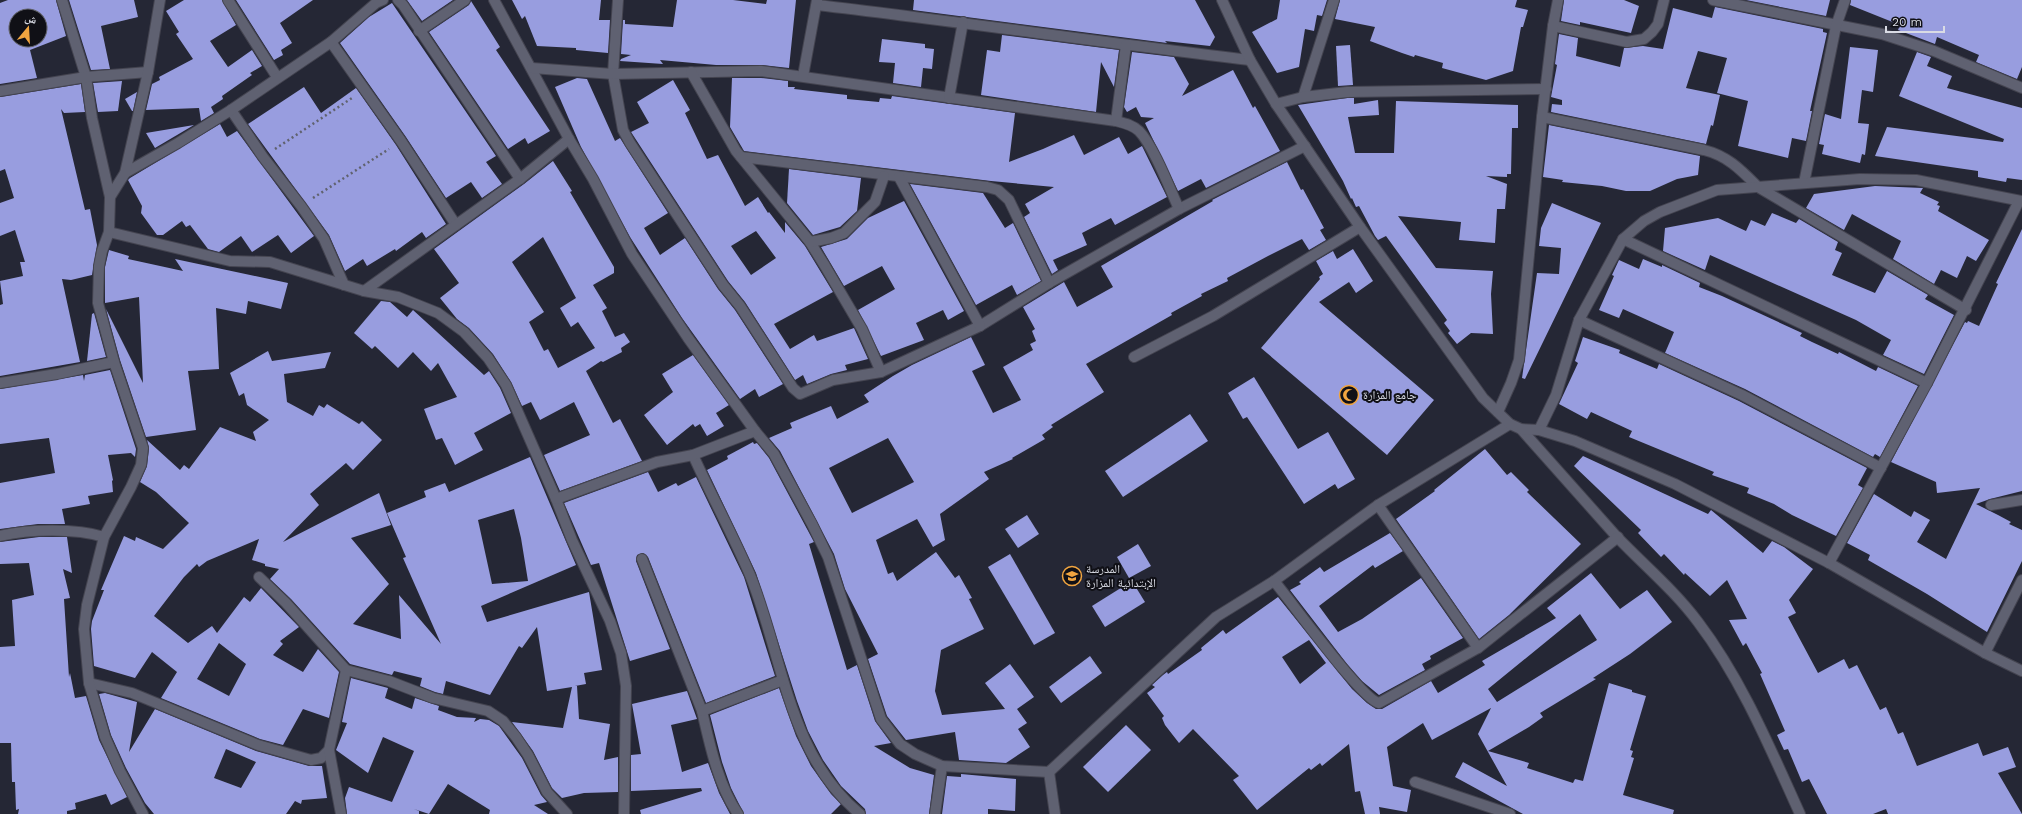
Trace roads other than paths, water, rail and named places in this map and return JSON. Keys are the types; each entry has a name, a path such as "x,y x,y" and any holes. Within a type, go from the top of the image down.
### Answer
{"street":[{"path":"62,0 86,77 92,118 110,197 109,232 102,251 99,266 98,303 114,362 143,448 141,465 104,537 87,605 84,629 89,683 105,737 120,771 143,814"},
{"path":"110,197 125,173 148,72 159,4 152,0"},
{"path":"228,0 277,77"},
{"path":"125,173 178,143 231,110 277,77 331,42 376,3 383,0"},
{"path":"398,0 520,179"},
{"path":"419,30 466,0"},
{"path":"494,0 569,139 593,178 632,254 688,338 755,431 774,454 812,524 828,557 881,719 900,744 915,754 942,766 1049,772 1216,617 1274,581 1378,505 1510,424"},
{"path":"618,0 613,74 623,130 630,143 796,392 800,394 808,392 833,380 881,372 980,326 1049,283 1179,209 1305,146"},
{"path":"1222,0 1250,60 1276,104 1360,227 1483,398 1510,424 1521,429 1539,430 1575,441 1675,484 1829,563 1985,653 2022,671"},
{"path":"1303,97 1334,0"},
{"path":"1498,412 1519,360 1542,117 1552,26 1558,0"},
{"path":"1552,26 1627,42 1644,39 1658,24 1664,0"},
{"path":"1713,0 1836,26 1882,34 1934,51 2022,88"},
{"path":"1804,183 1836,26 1845,0"},
{"path":"803,76 817,2 1126,46 1250,60"},
{"path":"949,98 963,22"},
{"path":"331,42 402,141 456,225"},
{"path":"1116,121 1126,46"},
{"path":"532,68 613,74 761,71 1127,123 1138,130 1147,143 1179,209"},
{"path":"0,90 86,77 148,72"},
{"path":"691,72 715,117 741,157 810,242 862,329 881,372"},
{"path":"1276,104 1303,97 1347,92 1546,89"},
{"path":"231,110 262,157 324,238 344,285"},
{"path":"1542,117 1713,152 1731,161 1758,187 1966,310"},
{"path":"364,291 520,179 569,139"},
{"path":"741,157 998,190 1009,200 1049,283"},
{"path":"810,242 831,238 844,233 875,202 884,176"},
{"path":"899,177 980,326"},
{"path":"1539,430 1556,395 1579,320 1623,238 1644,221 1683,202 1717,190 1860,179 1916,180 1958,187 2021,201 1966,310 1829,563"},
{"path":"1134,358 1213,316 1360,227"},
{"path":"109,232 230,261 270,262 364,291 398,297 438,313 464,332 488,358 506,385 556,499 572,540 610,620 622,652 626,686 624,814"},
{"path":"1623,238 1927,383"},
{"path":"1579,320 1742,395 1881,468"},
{"path":"0,383 56,374 114,362"},
{"path":"1521,429 1618,537 1684,605 1718,650 1764,735 1800,814"},
{"path":"556,499 657,462 693,455 755,431"},
{"path":"693,455 750,575 763,610 783,680 812,756 849,805 860,814"},
{"path":"1991,505 2022,500"},
{"path":"1378,505 1478,648"},
{"path":"0,536 54,530 92,533 104,537"},
{"path":"1274,581 1349,676 1374,702 1379,703 1478,648 1618,537"},
{"path":"642,558 702,711 715,759 730,803 738,814"},
{"path":"259,577 286,603 346,670 389,681 433,698 488,711 503,721 516,737 547,792 567,814"},
{"path":"1985,653 2022,580"},
{"path":"341,814 329,750 346,670"},
{"path":"702,711 783,680"},
{"path":"89,683 132,693 258,744 311,760 321,758 329,750"},
{"path":"935,814 942,766"},
{"path":"1049,772 1055,814"},
{"path":"1415,782 1510,814"}],"place":[{"name":"جامع المزارة","path":"1349,395"},
{"name":"المدرسة الإبتدائية المزارة","path":"1072,576"}]}
